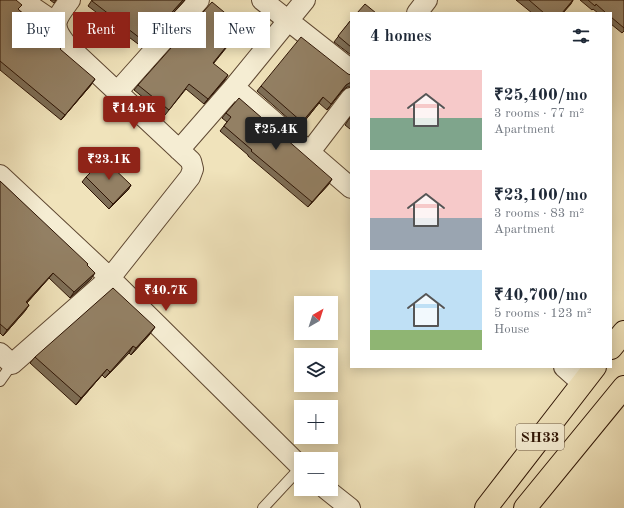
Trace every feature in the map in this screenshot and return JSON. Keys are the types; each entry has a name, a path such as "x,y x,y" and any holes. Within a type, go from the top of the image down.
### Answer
{"main road":[{"path":"612,347 624,332"},
{"name":"SH33","path":"486,508 589,375"},
{"name":"SH33","path":"525,508 624,386"}],"street":[{"path":"22,0 40,12"},
{"path":"61,12 70,0"},
{"path":"117,92 198,0"},
{"path":"262,0 350,69"},
{"path":"179,150 234,87 305,0"},
{"path":"418,12 427,0"},
{"path":"6,359 110,278 190,177 193,169 191,161 65,43"},
{"path":"234,87 350,187"},
{"path":"309,152 350,99"},
{"path":"0,175 110,278 294,460"},
{"path":"567,368 589,375"},
{"path":"335,496 350,508"}],"lane":[{"path":"0,381 6,359"},
{"path":"263,508 294,475"}],"building":[{"path":"0,0 16,0 22,5 18,9 21,12 12,12 12,48 61,48 60,49 95,79 65,115 0,61"},
{"path":"183,0 172,12 138,12 138,37 130,30 130,12 106,12 92,1"},
{"path":"529,0 573,0 563,12 543,12"},
{"path":"588,0 624,0 624,28 612,18 612,12 605,12 596,4 595,6"},
{"path":"212,2 224,12 214,12 214,48 225,48 213,63 228,75 208,99 189,84 169,110 138,85 171,48 206,48 206,12 203,12"},
{"path":"365,4 375,12 358,12"},
{"path":"350,21 350,46 338,36"},
{"path":"301,37 350,75 350,83 346,85 331,104 323,97 302,122 261,86"},
{"path":"239,98 332,179 312,202 251,151 252,150 224,126 231,117 226,113"},
{"path":"104,159 131,185 113,204 86,177"},
{"path":"0,181 88,264 87,265 95,273 74,292 53,273 26,302 29,305 7,330 0,324"},
{"path":"113,288 155,327 136,348 133,346 110,372 107,369 81,398 35,357"}]}
